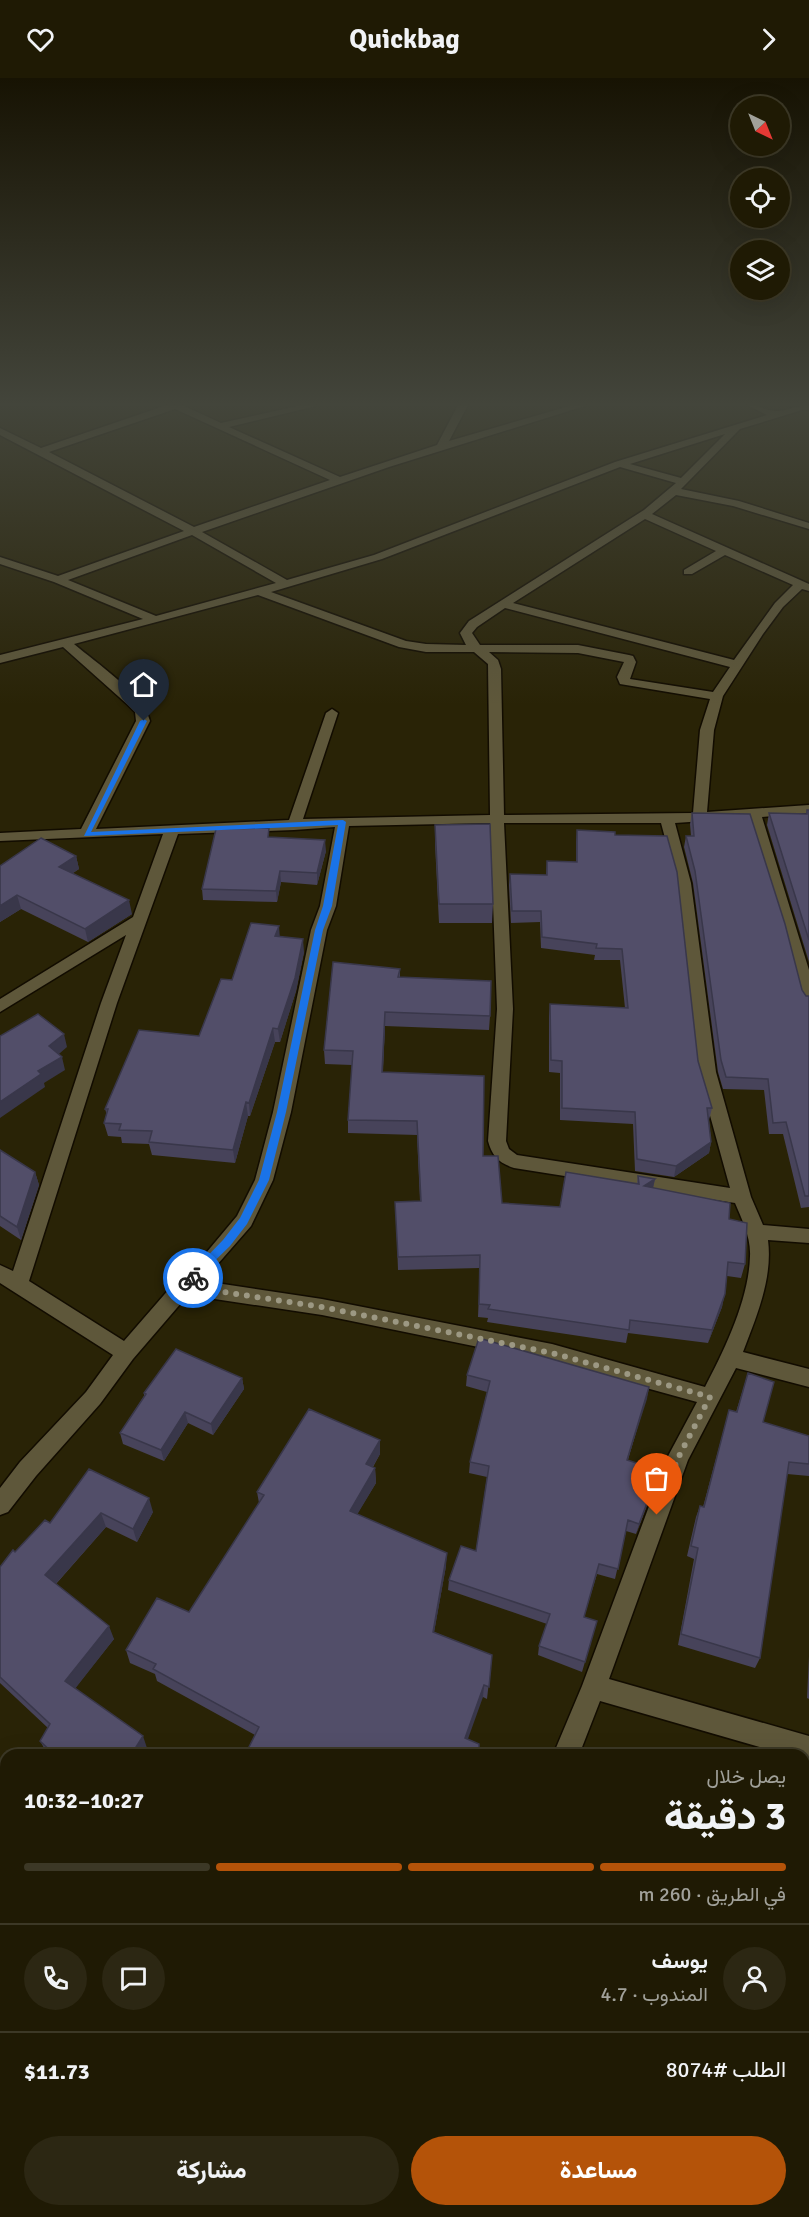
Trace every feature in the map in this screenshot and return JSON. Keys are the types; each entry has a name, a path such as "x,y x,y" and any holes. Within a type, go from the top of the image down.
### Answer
{"street":[{"path":"142,505 286,584"},
{"path":"58,580 270,505"},
{"path":"0,659 261,592 378,557 513,505"},
{"path":"654,505 473,624 466,633 474,647 494,663 497,819 505,1009 497,1141 499,1150 504,1156 514,1161 742,1197"},
{"path":"741,505 809,526"},
{"path":"643,514 805,587"},
{"path":"688,572 724,551"},
{"path":"0,560 58,580 155,620"},
{"path":"700,817 707,730 717,696 758,632 779,605 805,587"},
{"path":"261,592 403,644 426,648 578,650 625,657 630,662 623,677 624,681 717,696"},
{"path":"503,604 738,665"},
{"path":"66,643 132,702 141,711 144,721 86,834"},
{"path":"294,826 332,713"},
{"path":"0,837 294,826 343,822 667,819 809,809"},
{"path":"754,813 792,935 809,1001"},
{"path":"568,1749 594,1687 678,1458 731,1358 752,1300 760,1256 757,1232 742,1197 707,1072 684,883 667,819"},
{"path":"0,1504 28,1469 93,1398 126,1353 244,1221 264,1180 282,1112 319,930 328,906 343,822"},
{"path":"19,1283 109,1003 172,829"},
{"path":"0,1006 140,919"},
{"path":"792,935 809,934"},
{"path":"757,1232 809,1236"},
{"path":"0,1273 126,1353"},
{"path":"184,1286 322,1307 541,1351 626,1372 710,1397"},
{"path":"731,1358 809,1378"},
{"path":"594,1687 809,1749"}],"building":[{"path":"809,810 809,940 769,813 807,814"},
{"path":"692,813 750,814 785,924 802,990 806,996 809,996 809,1196 805,1196 786,1122 773,1123 768,1079 726,1077 721,1060 695,871 686,836 694,836"},
{"path":"490,824 493,904 439,904 435,825"},
{"path":"269,828 268,837 325,840 317,873 280,871 276,891 202,889 216,829"},
{"path":"577,830 615,832 615,835 667,836 677,872 698,1061 712,1108 707,1108 711,1142 676,1166 637,1159 635,1112 562,1108 562,1061 551,1060 550,1004 628,1008 622,949 596,948 597,944 542,937 541,911 512,911 510,874 547,875 547,861 577,862"},
{"path":"41,838 76,856 59,867 129,900 85,929 17,895 0,906 0,866"},
{"path":"251,923 279,926 275,936 303,939 295,978 278,1029 273,1028 249,1103 246,1102 233,1150 149,1142 152,1131 119,1130 121,1124 104,1123 108,1109 105,1109 139,1030 199,1036 221,979 232,980"},
{"path":"333,962 400,969 398,977 491,981 490,1016 385,1012 382,1072 484,1076 483,1156 498,1156 502,1203 560,1207 566,1172 639,1184 638,1176 655,1179 644,1186 730,1203 729,1219 747,1223 745,1264 728,1262 725,1294 712,1330 630,1320 629,1330 488,1309 490,1305 479,1304 480,1255 398,1257 395,1202 421,1201 417,1121 348,1120 353,1051 324,1050"},
{"path":"38,1014 64,1034 49,1046 62,1057 38,1071 41,1074 0,1102 0,1036"},
{"path":"0,1150 35,1172 17,1227 0,1216"},
{"path":"479,1338 649,1387 627,1460 643,1465 639,1476 655,1482 639,1524 628,1520 618,1569 599,1564 584,1617 597,1621 585,1662 539,1646 550,1614 449,1580 461,1546 476,1551 489,1466 470,1462 490,1381 467,1375"},
{"path":"176,1349 242,1378 211,1424 185,1412 161,1450 120,1433 146,1394 144,1393"},
{"path":"748,1373 774,1382 763,1422 809,1436 809,1464 789,1462 760,1658 681,1634 698,1548 691,1546 700,1506 704,1507 729,1410 737,1412"},
{"path":"309,1409 380,1440 366,1464 375,1468 350,1511 447,1553 433,1632 492,1655 489,1687 484,1685 465,1738 479,1744 479,1749 248,1749 259,1727 153,1669 156,1664 126,1650 157,1598 189,1612 264,1495 257,1492"},
{"path":"89,1469 149,1498 133,1529 101,1513 45,1575 109,1626 65,1681 143,1736 135,1749 49,1749 40,1741 50,1724 0,1677 0,1567 13,1550 15,1552 45,1520 50,1523"}],"way so far":[{"path":"193,1278 184,1286 322,1307 462,1334 552,1353 710,1397 678,1458 657,1515"}],"route":[{"path":"144,721 86,834 343,822 328,906 319,930 282,1112 264,1180 244,1221 193,1278"}]}
